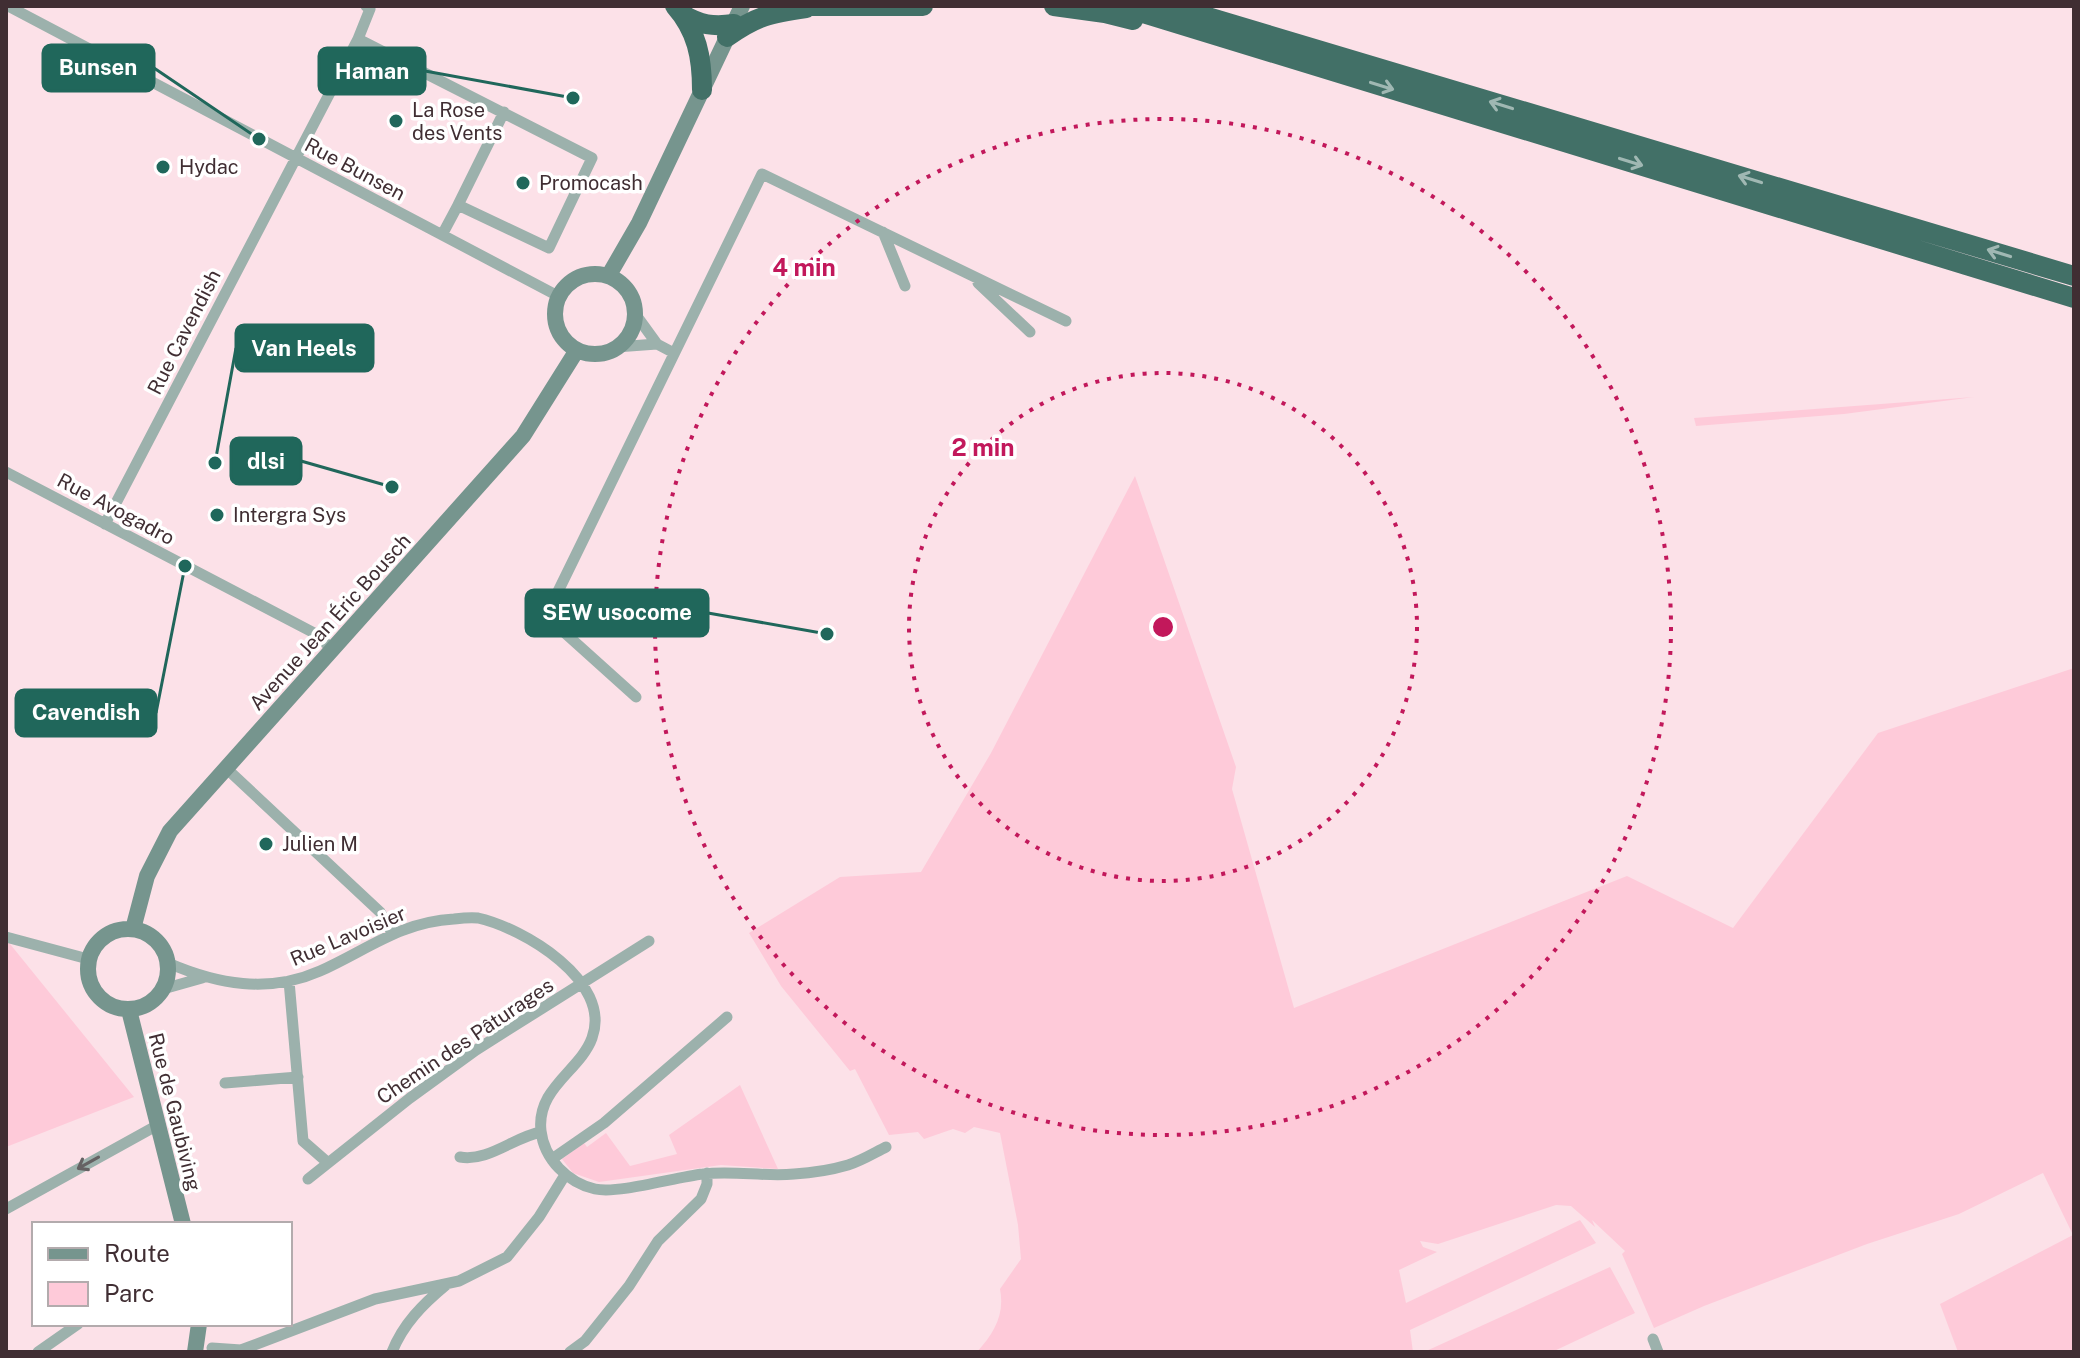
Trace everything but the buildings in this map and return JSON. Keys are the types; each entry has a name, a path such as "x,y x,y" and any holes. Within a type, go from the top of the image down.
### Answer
{"highway":[{"path":"678,10 697,23 715,27 734,22 745,24 767,14 804,7 923,6"},
{"path":"1054,6 1105,13 1194,37 1263,49"},
{"path":"1120,6 2074,298"},
{"path":"1171,6 2074,276"},
{"path":"678,10 700,50 702,90"}],"main road":[{"path":"609,275 639,223 734,22"},
{"path":"592,273 609,275 625,286 634,301 636,315 632,330 608,352 590,354 577,350 563,340 556,326 554,311 558,296 567,284 580,276 592,273"},
{"name":"Avenue Jean Éric Bousch","path":"133,929 147,876 170,831 523,436 577,350"},
{"path":"121,929 133,929 156,940 164,950 168,963 163,989 154,1000 129,1010 105,1003 96,995 90,984 88,959 100,939 121,929"},
{"name":"Rue de Gaubiving","path":"129,1010 182,1222"},
{"path":"199,1326 204,1350"}],"street":[{"name":"Rue Bunsen","path":"8,6 558,296"},
{"name":"Rue Cavendish","path":"105,524 358,39 370,9 366,6"},
{"path":"358,39 592,158 549,248 458,205"},
{"path":"442,235 504,112"},
{"path":"636,697 546,616 762,174 1066,321"},
{"path":"883,232 905,286"},
{"path":"969,274 1030,332"},
{"path":"636,315 657,344 674,353"},
{"path":"616,347 657,344"},
{"name":"Rue Avogadro","path":"6,472 318,635 333,651"},
{"path":"226,768 380,912 392,933"},
{"name":"Rue Lavoisier","path":"168,963 202,978 255,985 289,981 319,972 392,933 434,920 476,918 520,932 562,961 581,984"},
{"path":"6,937 88,959"},
{"name":"Chemin des Pâturages","path":"308,1179 476,1050 649,941"},
{"name":"Rue Lavoisier","path":"163,989 202,978"},
{"path":"289,981 303,1141 327,1162"},
{"path":"581,984 595,1014 593,1037 582,1056 558,1081 542,1112 541,1132 552,1159 565,1175 580,1184 598,1190 707,1173 793,1175 848,1165 886,1147"},
{"path":"552,1159 604,1123 727,1017"},
{"path":"225,1083 298,1077"},
{"path":"6,1209 156,1126"},
{"path":"460,1157 472,1159 541,1132"},
{"path":"570,1352 585,1341 629,1286 658,1241 701,1199 707,1184 707,1173"},
{"path":"204,1350 241,1350 375,1299 459,1281 507,1257 539,1217 565,1175"},
{"path":"392,1352 397,1338 421,1306 446,1284"},
{"path":"38,1352 75,1326"},
{"path":"1653,1339 1658,1352"}],"green space":[{"path":"1974,397 1844,414 1696,426 1694,418"},
{"path":"1135,476 1236,767 1232,789 1294,1008 1627,876 1733,928 1878,733 2074,668 2074,1352 1958,1352 1940,1304 2073,1235 2043,1173 1959,1214 1867,1244 1654,1328 1622,1254 1625,1251 1592,1220 1595,1227 1571,1206 1556,1205 1438,1244 1420,1241 1423,1247 1437,1252 1399,1270 1406,1303 1580,1220 1596,1243 1410,1330 1413,1352 977,1352 997,1323 1001,1307 1000,1289 1021,1259 1018,1225 1000,1133 974,1127 965,1133 953,1129 924,1139 918,1132 889,1135 855,1069 850,1071 781,986 749,933 840,877 921,872 991,753"},
{"path":"6,939 134,1097 6,1147"},
{"path":"740,1085 778,1169 721,1165 599,1182 573,1173 562,1159 584,1143 587,1147 606,1133 630,1166 677,1154 669,1135"},
{"path":"1610,1267 1635,1313 1552,1352 1424,1352"}],"place":[{"name":"Haman","path":"573,98"},
{"name":"La Rose des Vents","path":"396,121"},
{"name":"Bunsen","path":"259,139"},
{"name":"Hydac","path":"163,167"},
{"name":"Promocash","path":"523,183"},
{"name":"Van Heels","path":"215,463"},
{"name":"dlsi","path":"392,487"},
{"name":"Intergra Sys","path":"217,515"},
{"name":"Cavendish","path":"185,566"},
{"name":"SEW usocome","path":"827,634"},
{"name":"Julien M","path":"266,844"}]}
